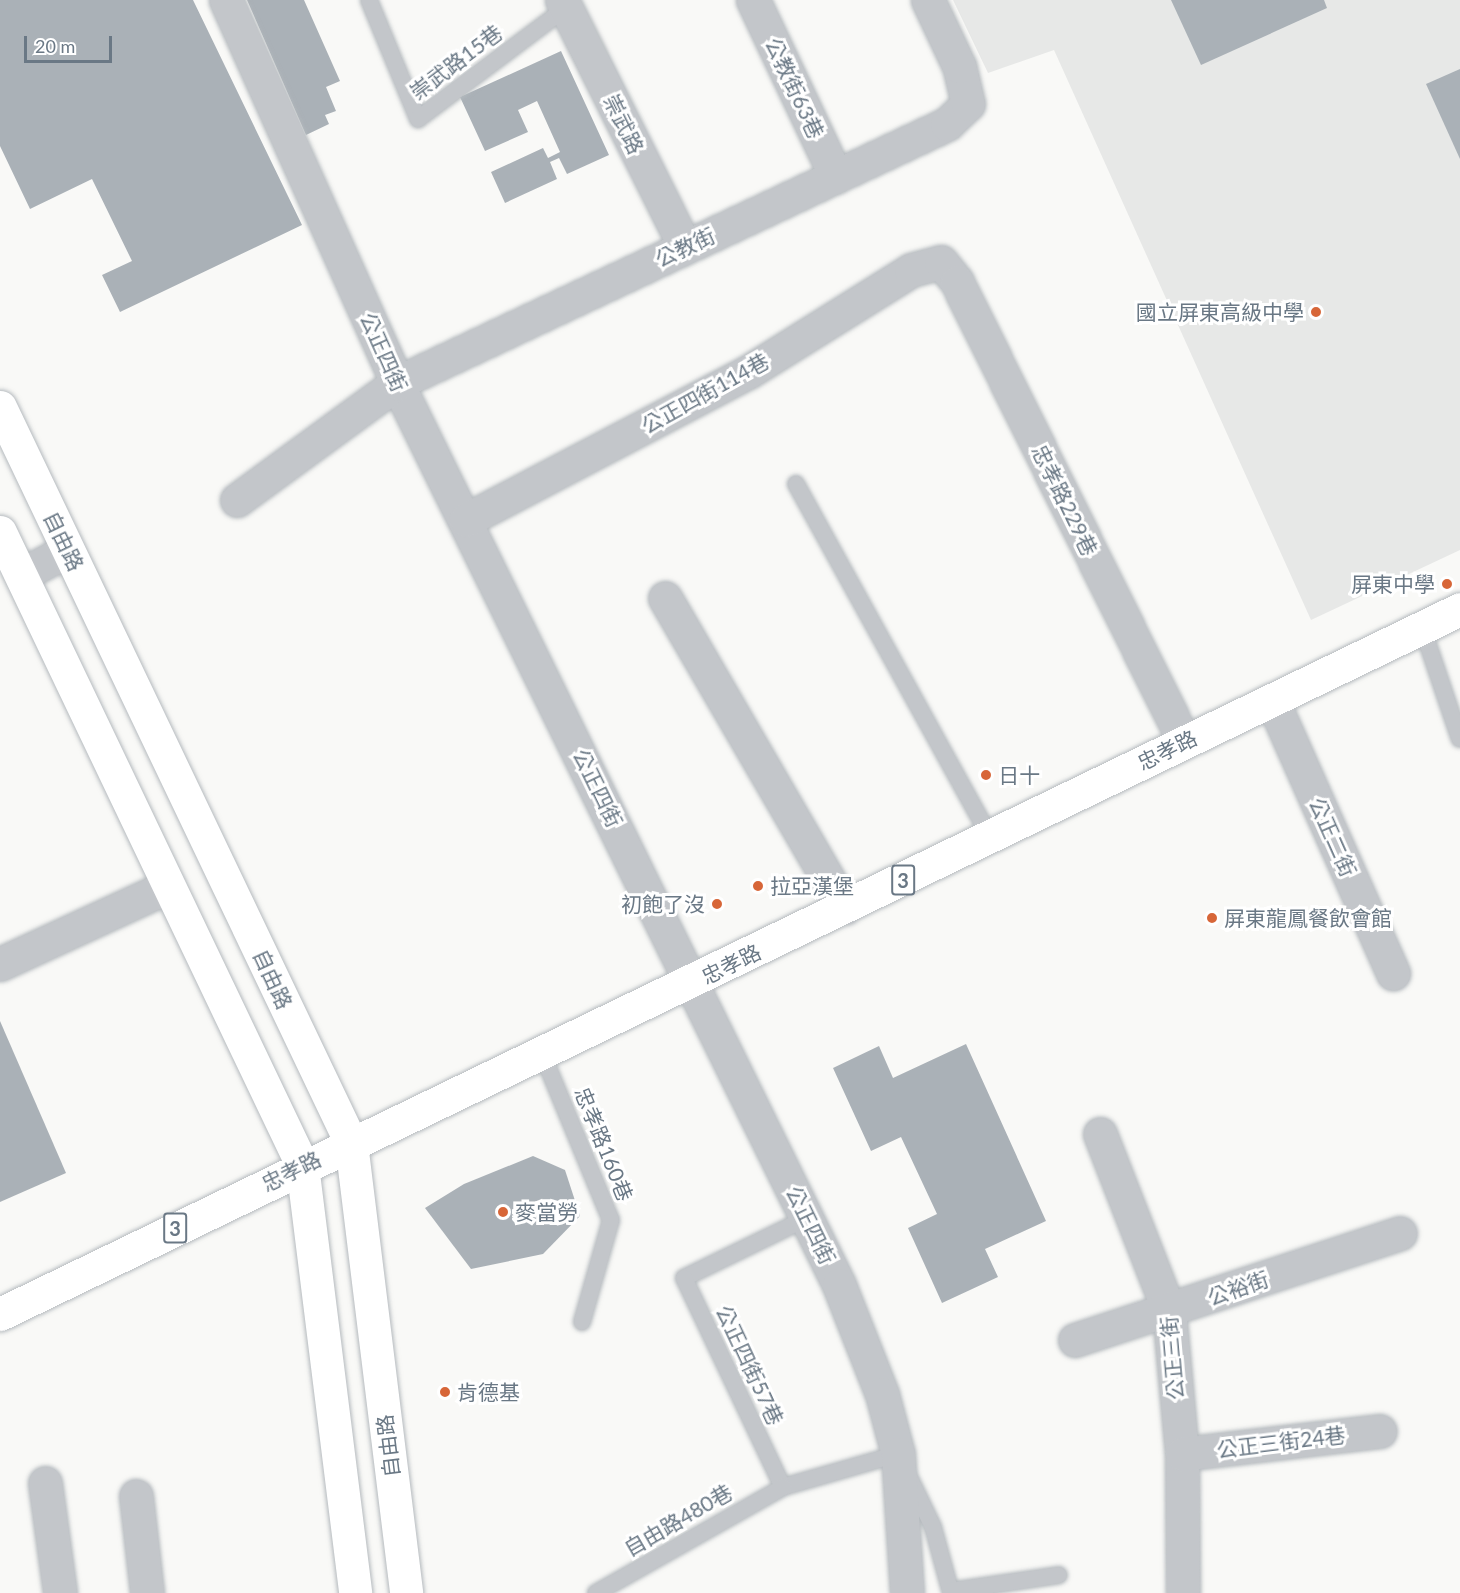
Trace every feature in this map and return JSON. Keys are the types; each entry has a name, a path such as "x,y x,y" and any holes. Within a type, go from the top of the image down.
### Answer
{"street":[{"name":"公正四街","path":"226,0 397,383 695,982 807,1218 882,1394 898,1454 907,1593"},
{"name":"公教街63巷","path":"753,0 836,176"},
{"name":"公教街","path":"237,500 397,383 947,124 968,104 959,66 928,0"},
{"name":"崇武路","path":"564,4 685,248"},
{"name":"公正四街114巷","path":"466,520 748,372 911,270 941,262"},
{"name":"忠孝路229巷","path":"941,262 957,282 1184,741"},
{"name":"自由路","path":"0,407 351,1143 406,1593"},
{"path":"0,532 302,1165 355,1593"},
{"path":"21,575 68,550"},
{"path":"665,598 845,908"},
{"name":"忠孝路","path":"0,1314 302,1165 695,982 1184,741 1460,609"},
{"name":"公正二街","path":"1272,700 1393,974"},
{"path":"0,964 169,886"},
{"name":"公正三街","path":"1100,1134 1169,1311 1182,1454 1184,1593"},
{"name":"公裕街","path":"1075,1340 1169,1311 1400,1233"},
{"name":"公正三街24巷","path":"1182,1454 1380,1431"},
{"path":"45,1483 60,1593"},
{"path":"136,1496 147,1593"}],"lane":[{"name":"崇武路15巷","path":"369,0 418,119 564,4"},
{"path":"796,484 990,837"},
{"path":"1422,627 1460,739"},
{"name":"忠孝路160巷","path":"542,1053 611,1220 582,1322"},
{"name":"公正四街57巷","path":"783,1487 684,1278 807,1218"},
{"path":"783,1487 898,1454 933,1527 951,1592 1059,1575"},
{"name":"自由路480巷","path":"596,1593 783,1487"}],"shaded area":[{"name":"國立屏東高級中學","path":"953,0 1460,0 1460,550 1311,620 1054,50 988,73"}],"building":[{"path":"0,0 193,0 302,225 120,312 102,275 132,261 92,179 30,209 0,146"},
{"path":"247,0 304,0 340,81 326,87 336,111 325,115 329,124 306,135"},
{"path":"1171,0 1324,0 1327,8 1201,65"},
{"path":"561,51 609,155 567,174 559,158 550,162 557,179 505,203 491,172 543,148 548,158 560,152 537,101 518,110 528,132 485,151 460,97"},
{"path":"1460,69 1460,159 1426,84"},
{"path":"0,1021 66,1173 0,1202"},
{"path":"966,1044 1046,1221 985,1249 998,1277 942,1303 908,1228 937,1214 901,1137 871,1151 833,1068 879,1046 893,1078"},
{"name":"麥當勞","path":"533,1156 565,1170 580,1216 543,1254 471,1269 425,1208 464,1184"}],"place":[{"name":"國立屏東高級中學","path":"1316,312"},
{"name":"屏東中學","path":"1447,584"},
{"name":"日十","path":"986,775"},
{"name":"拉亞漢堡","path":"758,886"},
{"name":"初飽了沒","path":"717,904"},
{"name":"屏東龍鳳餐飲會館","path":"1212,918"},
{"name":"麥當勞","path":"503,1212"},
{"name":"肯德基","path":"445,1392"}]}
